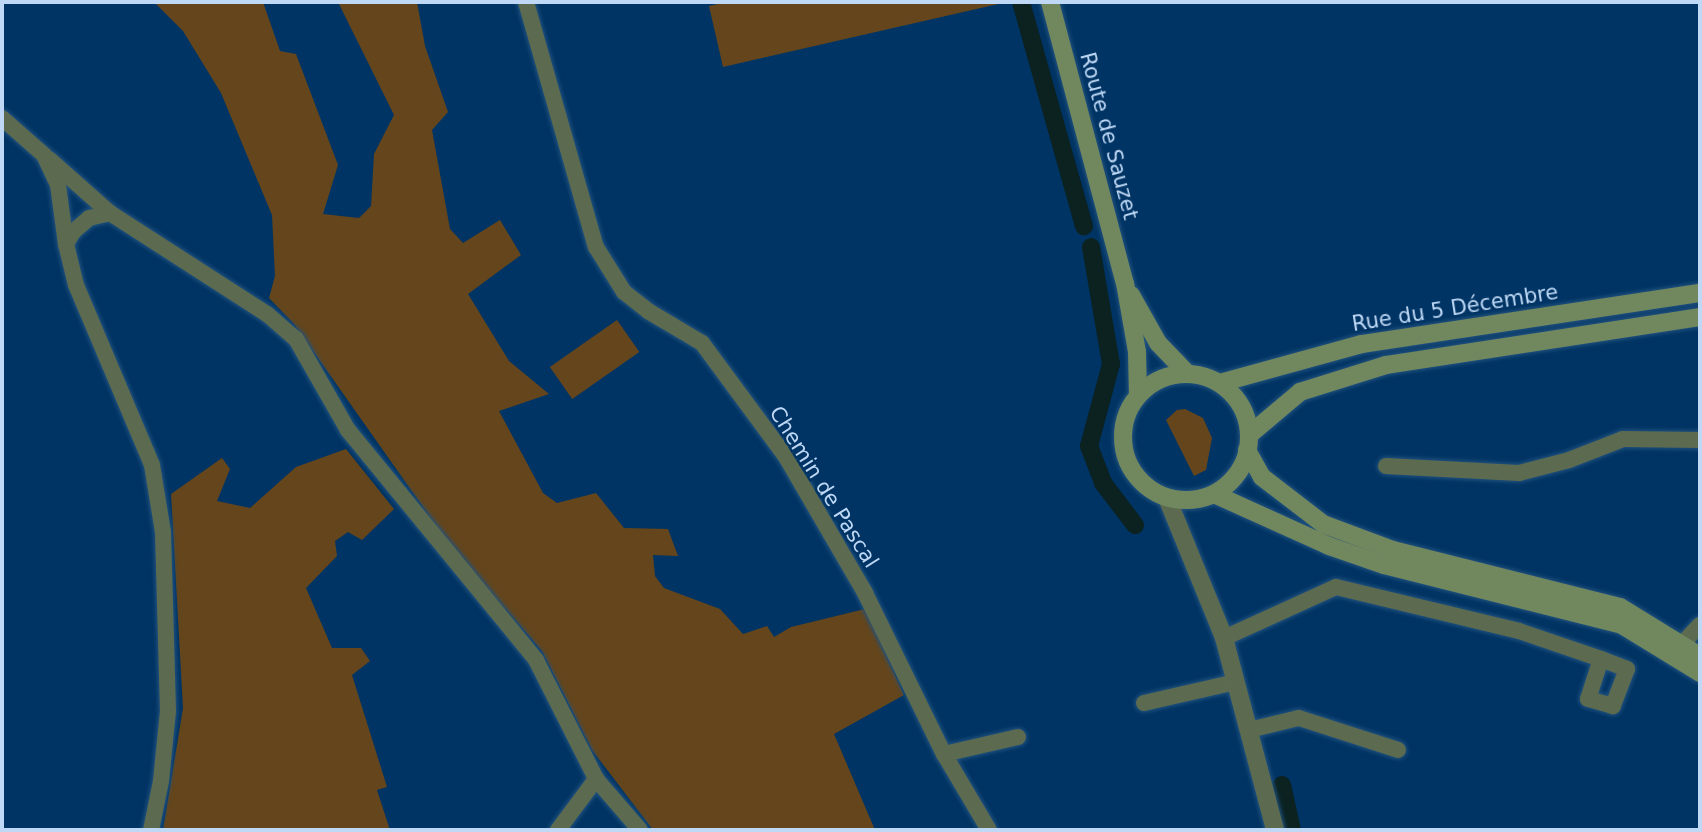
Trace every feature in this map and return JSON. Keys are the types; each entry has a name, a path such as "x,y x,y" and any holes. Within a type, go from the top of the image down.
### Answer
{"main road":[{"name":"Route de Sauzet","path":"1050,2 1125,283 1137,352 1138,395"},
{"name":"Route de Sauzet","path":"1125,283 1158,343 1186,373"},
{"name":"Rue du 5 Décembre","path":"1220,383 1362,344 1700,293"},
{"path":"1700,317 1386,365 1300,392 1248,442 1241,468 1229,483 1214,494 1183,500 1167,498 1148,488 1134,473 1124,454 1122,433 1127,412 1138,395 1152,383 1186,373 1220,383 1235,397 1245,415 1248,442 1262,477 1323,524 1392,550 1620,607 1700,656"},
{"path":"1214,494 1329,547 1384,565 1622,625 1700,673"}],"street":[{"name":"Chemin de Pascal","path":"526,2 596,247 624,292 648,311 702,343 786,457 865,593 944,754 989,830"},
{"path":"2,118 110,213 267,314 296,339 348,430 536,660 596,779 640,830"},
{"path":"44,155 58,185 66,244 76,285 152,465 163,532 168,711 151,830"},
{"path":"66,244 89,218 110,213"},
{"path":"1386,466 1519,473 1569,460 1623,439 1700,440"},
{"path":"1167,498 1224,638 1275,830"},
{"path":"1224,638 1336,587 1519,631 1601,659"},
{"path":"1682,644 1700,625"},
{"path":"1144,703 1236,682"},
{"path":"1249,730 1299,718 1398,750"},
{"path":"944,754 1018,737"},
{"path":"558,830 596,779"}],"shaded area":[{"path":"154,2 263,2 280,51 296,54 338,165 323,214 359,218 371,206 374,154 394,115 338,2 417,2 425,46 448,112 432,130 450,229 463,243 500,220 521,255 468,294 509,361 549,394 499,411 543,493 557,503 596,493 624,528 668,529 678,556 653,555 655,576 664,588 720,609 743,634 767,626 774,637 791,627 865,609 904,695 834,734 875,830 653,830 592,750 542,651 447,541 294,324 269,298 275,276 272,215 221,93 183,31"},
{"path":"726,2 1007,2 723,67 709,6"},
{"path":"617,320 639,352 572,399 550,367"},
{"path":"1185,409 1203,418 1212,438 1206,470 1194,476 1166,420 1177,410"},
{"path":"346,449 394,509 362,540 348,532 335,541 337,556 306,588 332,648 361,648 370,661 352,675 387,787 377,790 390,830 163,830 183,708 171,494 222,458 230,469 217,501 250,508 296,467"}],"waterway":[{"path":"1021,2 1084,226"},
{"path":"1091,247 1111,364 1089,446 1103,483 1135,525"},
{"path":"1282,785 1292,830"}]}
